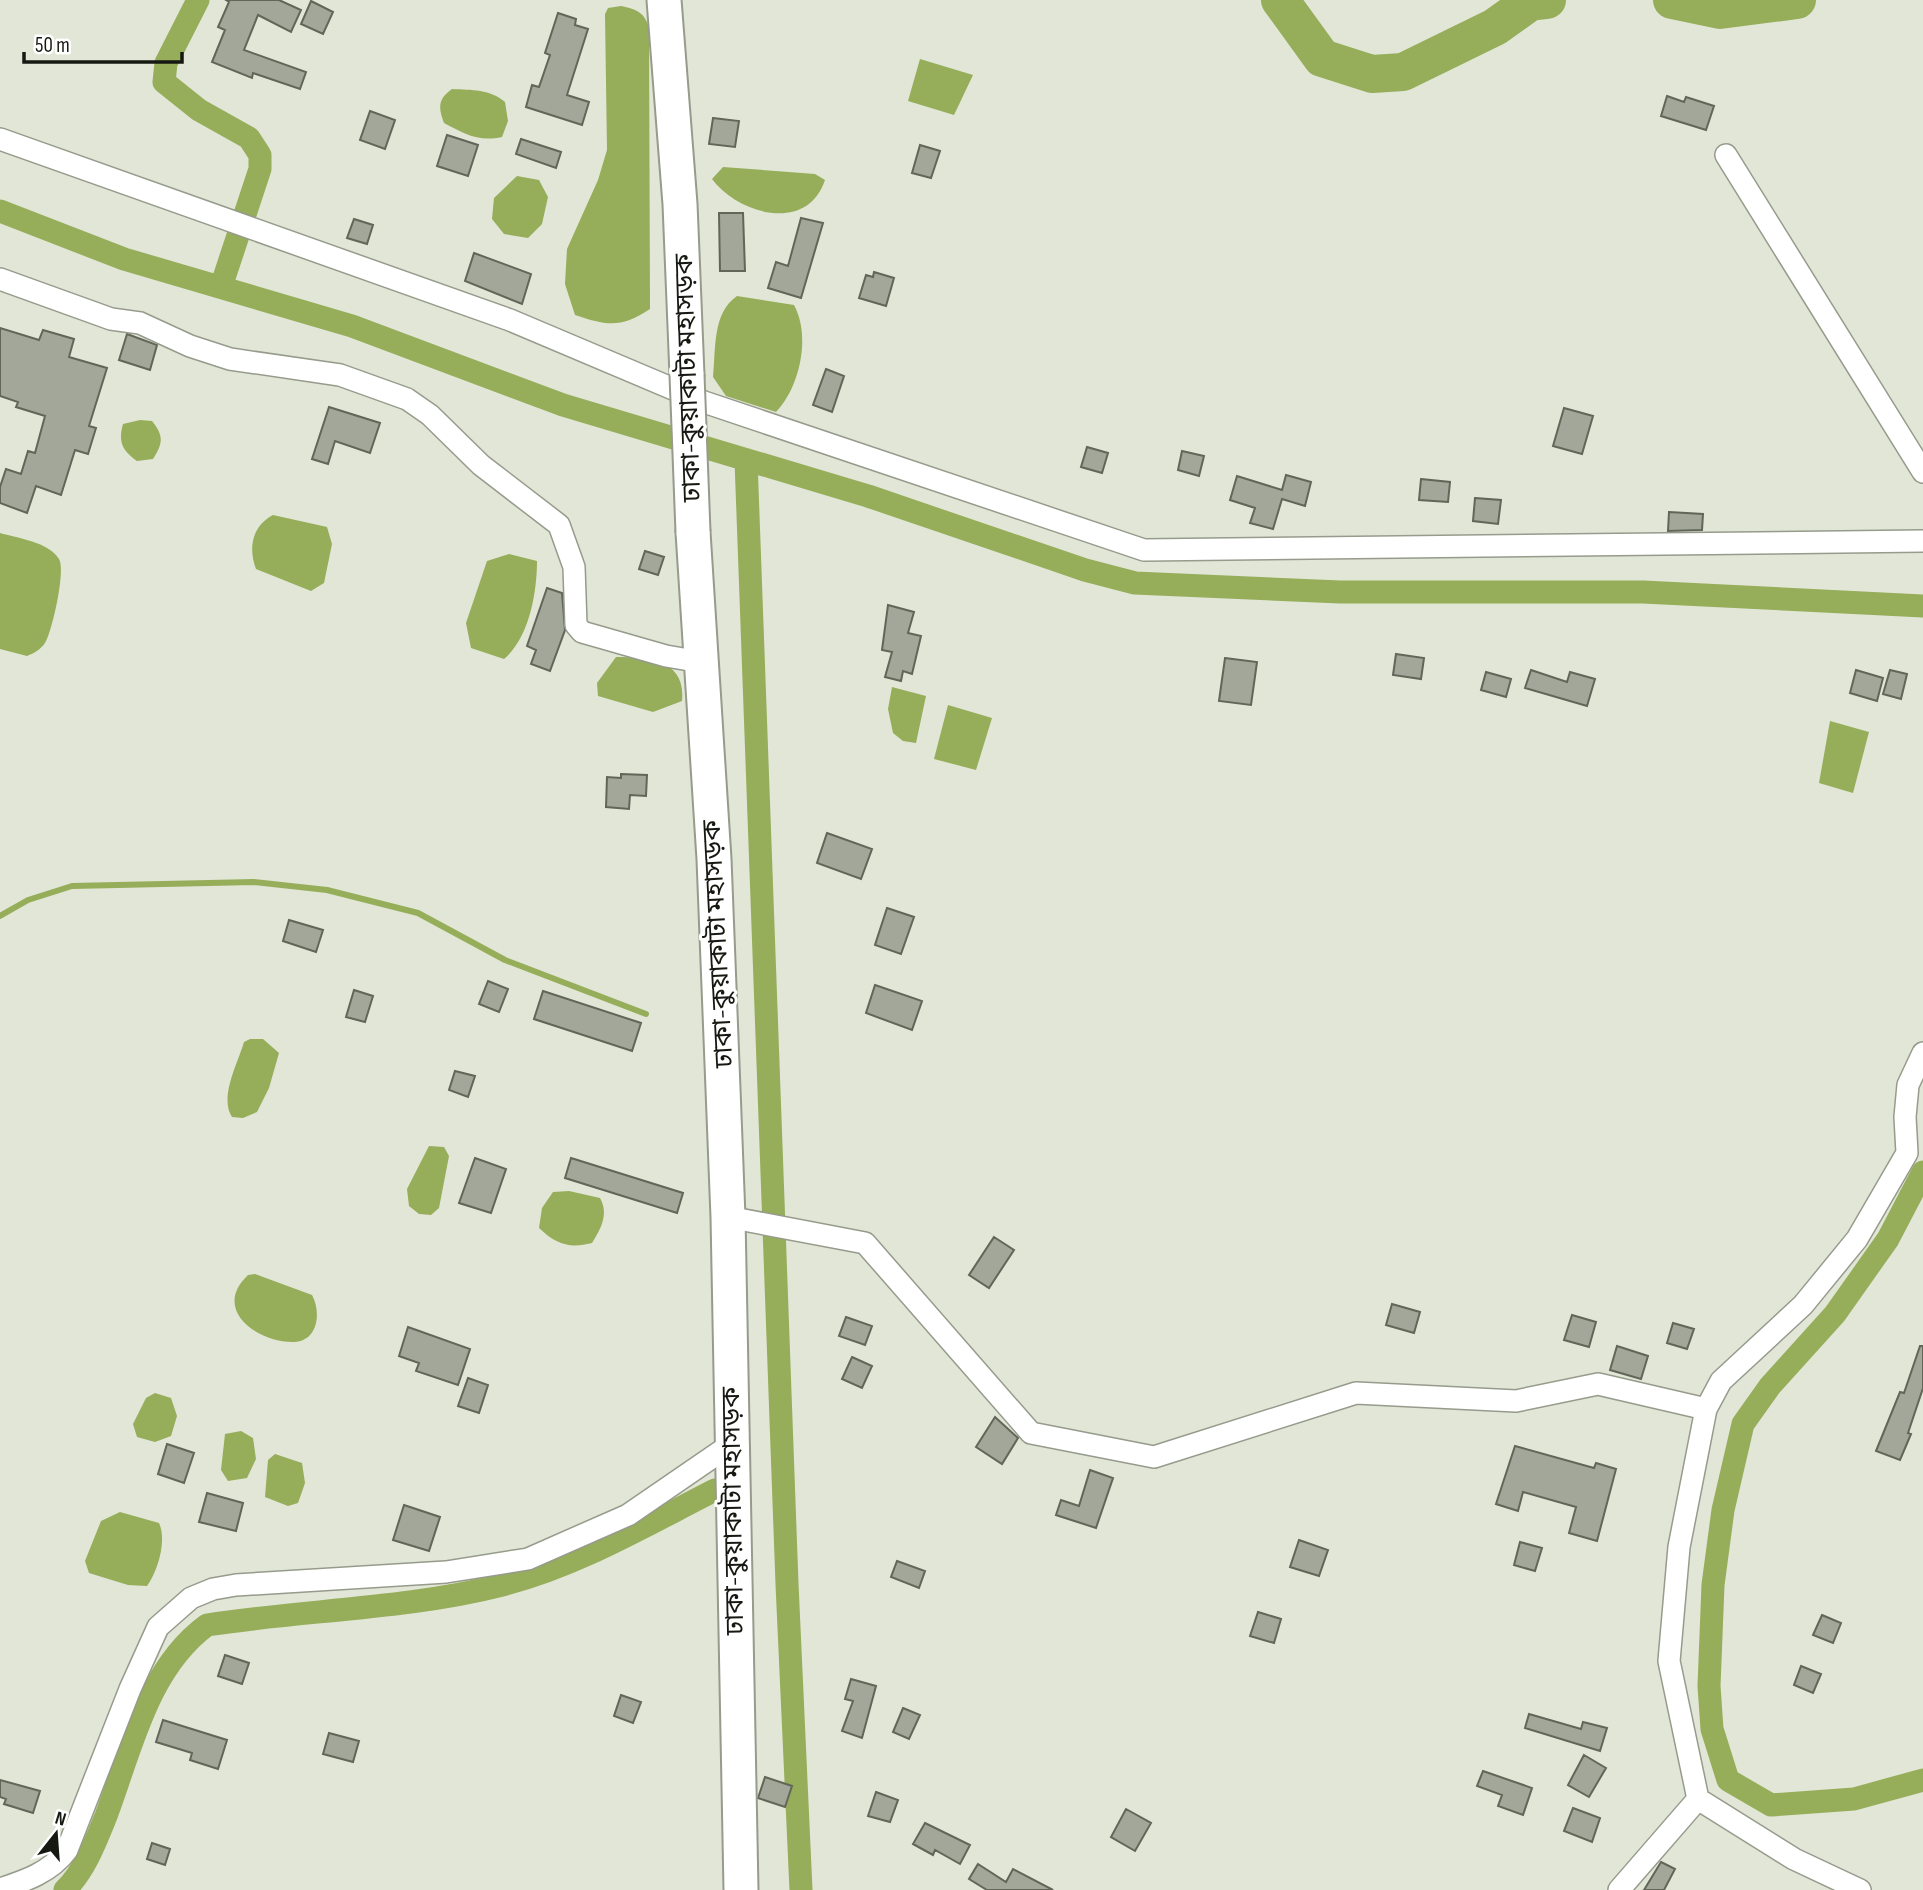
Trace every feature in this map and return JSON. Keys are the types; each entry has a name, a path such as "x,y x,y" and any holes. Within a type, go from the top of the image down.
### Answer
{"main road":[{"name":"ঢাকা-কুয়াকাটা মহাসড়ক","path":"664,0 680,204 693,531 714,859 728,1217 730,1445 741,1890"}],"street":[{"path":"0,139 510,320 704,402 1144,550 1923,541"},
{"path":"1726,155 1923,472"},
{"path":"0,279 111,319 141,323 230,359 340,375 407,399 430,415 481,465 559,525 574,567 576,625 582,632 666,656 701,662"},
{"path":"1860,1890 1794,1859 1698,1799 1669,1661 1679,1547 1706,1409 1721,1381 1803,1305 1857,1239 1907,1153 1905,1117 1908,1085 1923,1053"},
{"path":"728,1217 865,1243 1031,1433 1154,1457 1356,1393 1516,1401 1598,1384 1706,1409"},
{"path":"0,1889 25,1881 58,1863 67,1850 158,1628 191,1598 213,1589 236,1585 446,1572 528,1559 628,1515 730,1445"},
{"path":"1619,1890 1698,1799"}],"shaded area":[{"path":"621,6 639,12 649,27 650,309 631,320 606,323 575,315 565,284 567,249 598,180 607,150 605,14 608,8"},
{"path":"920,59 973,75 954,115 908,101"},
{"path":"452,89 487,92 505,102 508,121 502,137 479,138 444,123 440,104"},
{"path":"723,167 815,174 825,180 816,197 803,208 788,213 772,213 738,202 724,191 712,179"},
{"path":"517,176 539,180 548,197 542,224 528,238 504,234 492,219 494,198"},
{"path":"737,296 794,305 799,317 802,346 797,375 776,412 726,396 713,377 719,322 729,303"},
{"path":"140,420 152,421 161,440 153,459 137,461 125,449 121,436 123,424"},
{"path":"273,515 327,527 332,544 324,583 311,591 256,569 252,546 256,531"},
{"path":"0,533 48,548 61,565 57,601 48,637 41,648 27,656 0,649"},
{"path":"509,554 537,561 537,574 525,627 513,650 504,659 471,648 466,623 487,561"},
{"path":"616,657 653,660 672,669 682,687 682,701 653,712 598,696 597,683"},
{"path":"892,687 926,696 916,743 903,741 893,733 888,709"},
{"path":"948,705 992,718 976,770 934,759"},
{"path":"1830,721 1869,732 1853,793 1819,783"},
{"path":"263,1039 279,1053 269,1088 257,1112 243,1118 232,1117 229,1090 244,1042"},
{"path":"429,1146 444,1147 449,1156 439,1208 431,1215 419,1214 409,1206 407,1189"},
{"path":"569,1191 600,1198 603,1204 601,1227 592,1243 563,1244 539,1228 542,1208 553,1192"},
{"path":"255,1274 312,1295 317,1317 309,1336 294,1342 280,1341 266,1337 244,1322 237,1312 235,1300 238,1288 248,1275"},
{"path":"155,1393 171,1398 177,1416 171,1436 155,1442 137,1437 133,1424 146,1398"},
{"path":"241,1431 253,1438 256,1459 247,1478 228,1481 221,1470 225,1434"},
{"path":"275,1454 302,1463 305,1483 298,1503 288,1506 265,1497 268,1460"},
{"path":"120,1512 159,1523 162,1538 160,1555 147,1586 128,1585 89,1573 85,1561 101,1521"}],"building":[{"path":"226,0 279,0 301,10 291,32 258,15 244,50 306,72 300,89 253,73 252,78 212,62 225,30 218,27 229,2"},
{"path":"311,1 333,12 323,34 301,24"},
{"path":"558,13 576,19 575,25 588,29 567,95 589,102 582,125 526,107 532,85 539,87 550,55 545,53"},
{"path":"1667,96 1684,102 1686,97 1714,106 1706,130 1661,116"},
{"path":"370,111 395,120 385,149 360,140"},
{"path":"713,118 739,121 735,147 709,144"},
{"path":"447,135 478,145 468,176 437,166"},
{"path":"521,139 561,152 556,168 516,154"},
{"path":"920,145 940,151 931,178 912,173"},
{"path":"719,213 743,213 745,271 720,271"},
{"path":"801,218 823,223 801,298 768,288 776,262 788,266"},
{"path":"354,219 373,225 367,244 347,238"},
{"path":"474,253 531,274 522,304 465,281"},
{"path":"874,272 894,278 886,306 859,298 866,275 873,277"},
{"path":"0,328 39,340 43,330 74,339 69,357 107,368 89,426 96,428 88,454 75,450 61,495 36,486 27,513 0,503 0,487 6,469 21,474 28,451 35,453 45,416 16,407 18,402 0,396"},
{"path":"127,334 157,345 150,370 119,360"},
{"path":"826,369 844,376 832,412 813,405"},
{"path":"329,407 380,423 370,453 335,441 328,464 312,459"},
{"path":"1564,408 1593,416 1582,454 1553,446"},
{"path":"1087,447 1108,453 1102,473 1081,467"},
{"path":"1182,451 1204,456 1199,476 1178,470"},
{"path":"1286,475 1311,482 1305,506 1282,499 1273,529 1250,523 1255,508 1230,500 1237,476 1282,490"},
{"path":"1421,479 1450,482 1448,502 1419,500"},
{"path":"1475,498 1501,500 1498,524 1473,521"},
{"path":"1669,512 1703,514 1702,530 1668,531"},
{"path":"645,551 664,557 658,575 639,569"},
{"path":"547,588 562,593 565,630 550,671 531,664 536,650 527,646"},
{"path":"888,605 914,612 908,633 921,636 912,674 903,671 901,681 885,677 892,652 882,650"},
{"path":"1396,654 1424,658 1421,679 1393,675"},
{"path":"1225,658 1257,662 1251,705 1219,701"},
{"path":"1531,670 1567,682 1570,672 1595,679 1587,706 1525,688"},
{"path":"1856,670 1883,678 1877,701 1850,693"},
{"path":"1890,670 1907,674 1901,699 1883,694"},
{"path":"1486,672 1511,679 1506,697 1481,690"},
{"path":"621,774 647,775 646,796 630,795 629,809 606,807 607,777 621,778"},
{"path":"827,833 872,849 861,879 817,863"},
{"path":"887,908 914,917 901,954 875,945"},
{"path":"289,920 323,930 316,952 283,941"},
{"path":"488,981 508,989 499,1012 479,1004"},
{"path":"875,985 922,1001 912,1030 866,1013"},
{"path":"354,990 373,996 365,1022 346,1017"},
{"path":"543,991 641,1023 632,1051 534,1019"},
{"path":"455,1071 475,1076 468,1097 449,1090"},
{"path":"475,1158 506,1169 491,1213 459,1203"},
{"path":"571,1158 683,1193 677,1213 565,1178"},
{"path":"994,1237 1014,1250 989,1288 969,1275"},
{"path":"1392,1304 1420,1312 1414,1333 1386,1325"},
{"path":"1572,1315 1596,1322 1589,1347 1564,1340"},
{"path":"846,1317 872,1326 865,1345 839,1336"},
{"path":"1673,1323 1694,1329 1687,1349 1667,1343"},
{"path":"408,1327 470,1349 458,1385 416,1371 419,1363 399,1356"},
{"path":"1617,1346 1648,1356 1641,1379 1610,1370"},
{"path":"1920,1346 1923,1346 1923,1388 1908,1433 1911,1434 1900,1460 1876,1451 1900,1392 1904,1393"},
{"path":"852,1357 872,1366 862,1388 842,1379"},
{"path":"468,1378 488,1385 479,1413 458,1406"},
{"path":"995,1417 1018,1438 1002,1464 976,1447"},
{"path":"167,1444 194,1453 184,1483 158,1474"},
{"path":"1515,1446 1594,1468 1596,1463 1616,1469 1597,1541 1569,1533 1576,1507 1523,1492 1518,1511 1496,1504"},
{"path":"1090,1470 1113,1478 1096,1528 1056,1515 1061,1500 1079,1506"},
{"path":"207,1493 243,1503 236,1531 199,1522"},
{"path":"404,1505 440,1517 429,1551 393,1540"},
{"path":"1299,1540 1328,1550 1319,1576 1290,1567"},
{"path":"1520,1542 1542,1548 1535,1571 1514,1565"},
{"path":"897,1561 925,1571 919,1588 891,1577"},
{"path":"1258,1612 1281,1619 1274,1643 1250,1636"},
{"path":"1822,1615 1841,1623 1833,1643 1813,1635"},
{"path":"225,1655 249,1663 242,1684 218,1676"},
{"path":"1801,1666 1821,1674 1813,1693 1794,1685"},
{"path":"851,1679 876,1686 862,1738 842,1731 853,1701 845,1699"},
{"path":"621,1695 641,1702 633,1723 614,1716"},
{"path":"903,1708 920,1715 909,1739 893,1732"},
{"path":"1529,1714 1581,1729 1583,1722 1607,1728 1600,1751 1525,1728"},
{"path":"163,1720 227,1740 218,1769 190,1760 192,1753 156,1742"},
{"path":"329,1733 359,1741 353,1762 323,1754"},
{"path":"1584,1755 1606,1768 1589,1797 1568,1785"},
{"path":"1483,1771 1532,1788 1523,1815 1498,1806 1502,1795 1477,1786"},
{"path":"765,1777 792,1786 785,1807 758,1798"},
{"path":"0,1780 40,1791 33,1813 4,1804 6,1799 0,1797"},
{"path":"876,1792 898,1800 890,1822 868,1816"},
{"path":"1573,1808 1600,1818 1592,1842 1564,1831"},
{"path":"1126,1809 1151,1823 1135,1851 1111,1837"},
{"path":"925,1823 970,1845 960,1864 935,1850 933,1855 913,1844"},
{"path":"152,1843 170,1849 165,1865 147,1859"},
{"path":"1661,1862 1675,1869 1664,1890 1644,1890"},
{"path":"978,1864 1006,1882 1013,1869 1053,1890 987,1890 969,1879"}],"waterway":[{"path":"198,0 166,63 164,82 199,110 249,138 260,155 260,169 221,287"},
{"path":"1280,0 1322,58 1372,74 1403,72 1495,27 1530,2 1547,0"},
{"path":"1672,0 1720,10 1797,0"},
{"path":"0,211 124,259 352,326 563,405 868,496 1085,570 1135,583 1340,592 1643,592 1923,606"},
{"path":"746,460 787,1584 801,1890"},
{"path":"0,916 28,900 72,886 254,882 327,890 418,913 505,960 646,1014"},
{"path":"1923,1172 1888,1239 1835,1314 1770,1386 1743,1424 1723,1510 1713,1585 1709,1686 1712,1729 1728,1780 1771,1805 1854,1799 1923,1780"},
{"path":"65,1890 84,1865 93,1846 155,1687 186,1643 207,1625 430,1599 502,1585 584,1556 715,1490"}]}
